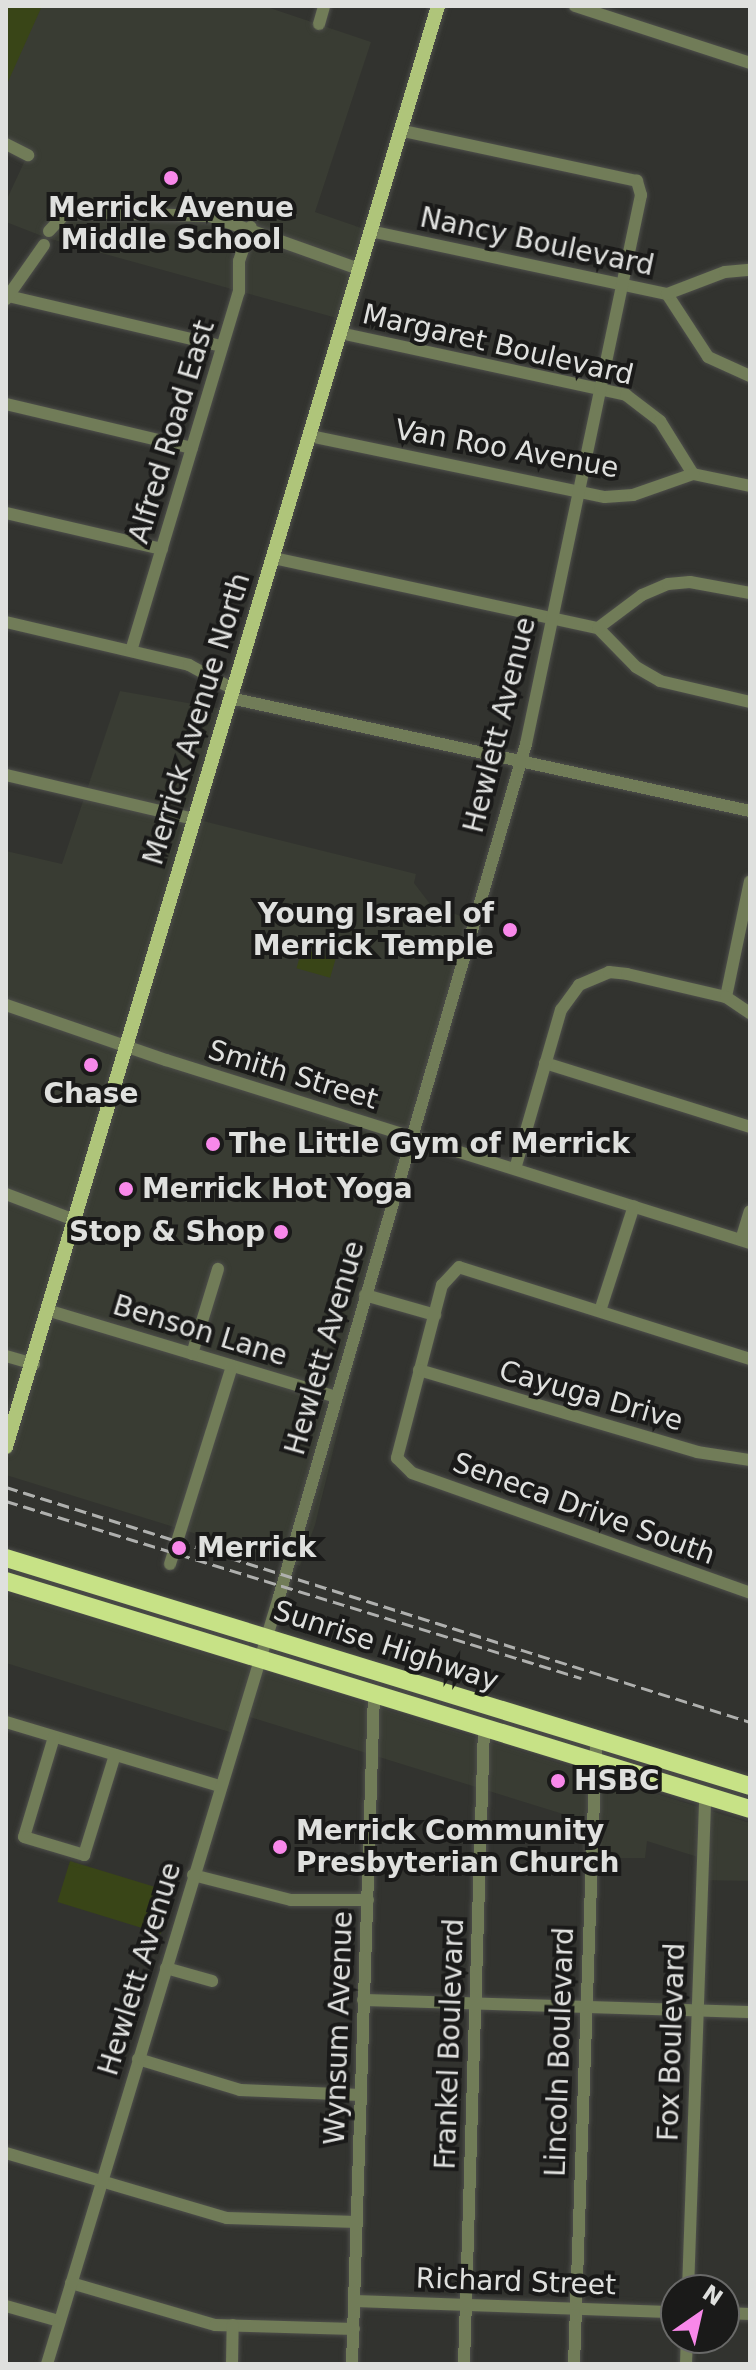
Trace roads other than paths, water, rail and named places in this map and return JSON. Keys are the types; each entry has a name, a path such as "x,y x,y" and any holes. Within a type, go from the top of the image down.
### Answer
{"highway":[{"name":"Sunrise Highway","path":"6,1558 266,1637 595,1751 705,1795 750,1809"},
{"name":"Sunrise Highway","path":"6,1581 484,1726 750,1786"}],"main road":[{"name":"Merrick Avenue North","path":"6,1447 10,1420 34,1364 438,6"}],"street":[{"path":"319,24 324,6"},
{"path":"575,6 750,63"},
{"name":"Hewlett Avenue","path":"47,2364 266,1637 521,762 641,195 637,181 400,130"},
{"path":"6,144 28,155"},
{"path":"49,231 67,212 210,216 251,227 359,269"},
{"name":"Alfred Road East","path":"131,651 222,346 251,227"},
{"name":"Nancy Boulevard","path":"370,231 667,294 708,357 750,376"},
{"path":"44,245 7,297 222,346"},
{"path":"667,294 725,272 750,270"},
{"name":"Margaret Boulevard","path":"340,333 600,388 648,408 693,474"},
{"path":"6,404 192,448"},
{"name":"Van Roo Avenue","path":"310,436 579,491 633,495 693,474"},
{"path":"693,474 750,486"},
{"path":"6,513 162,549"},
{"path":"273,558 598,628 636,667 660,681 750,702"},
{"path":"598,628 642,595 668,584 690,582 750,593"},
{"path":"6,622 189,665 232,694 521,762 750,811"},
{"path":"6,775 194,819"},
{"path":"726,997 746,919 750,881"},
{"path":"515,1169 568,995 592,977 627,974 726,997 750,1013"},
{"name":"Smith Street","path":"6,1005 128,1047 746,1241"},
{"path":"545,1063 750,1127"},
{"path":"6,1194 77,1221"},
{"path":"600,1311 634,1206"},
{"path":"746,1241 750,1211"},
{"path":"419,1370 449,1273 459,1267 750,1359"},
{"path":"192,1354 218,1269"},
{"path":"365,1295 435,1315"},
{"name":"Benson Lane","path":"50,1311 336,1397"},
{"path":"6,1356 34,1364"},
{"path":"170,1564 232,1366"},
{"name":"Cayuga Drive","path":"419,1370 697,1452 750,1460"},
{"name":"Seneca Drive South","path":"419,1370 397,1446 404,1468 750,1593"},
{"name":"Wynsum Avenue","path":"352,2364 374,1693"},
{"path":"6,1722 219,1786"},
{"name":"Frankel Boulevard","path":"464,2364 484,1726"},
{"path":"54,1737 24,1837 84,1855 115,1755"},
{"name":"Lincoln Boulevard","path":"574,2364 595,1751"},
{"name":"Fox Boulevard","path":"689,2274 705,1795"},
{"path":"193,1875 291,1900 368,1900"},
{"path":"166,1968 212,1981"},
{"path":"363,2000 750,2012"},
{"path":"138,2059 240,2090 361,2095"},
{"path":"6,2153 227,2218 357,2222"},
{"path":"71,2283 197,2321 354,2329"},
{"name":"Richard Street","path":"355,2301 660,2311"},
{"path":"6,2306 59,2321"},
{"path":"232,2364 233,2325"}],"railway":[{"path":"6,1487 750,1722"},
{"path":"6,1501 581,1678"}],"place":[{"name":"Merrick Avenue Middle School","path":"171,178"},
{"name":"Young Israel of Merrick Temple","path":"510,930"},
{"name":"Chase","path":"91,1065"},
{"name":"The Little Gym of Merrick","path":"213,1144"},
{"name":"Merrick Hot Yoga","path":"126,1189"},
{"name":"Stop & Shop","path":"281,1232"},
{"name":"Merrick","path":"179,1548"},
{"name":"HSBC","path":"558,1781"},
{"name":"Merrick Community Presbyterian Church","path":"280,1847"}]}
